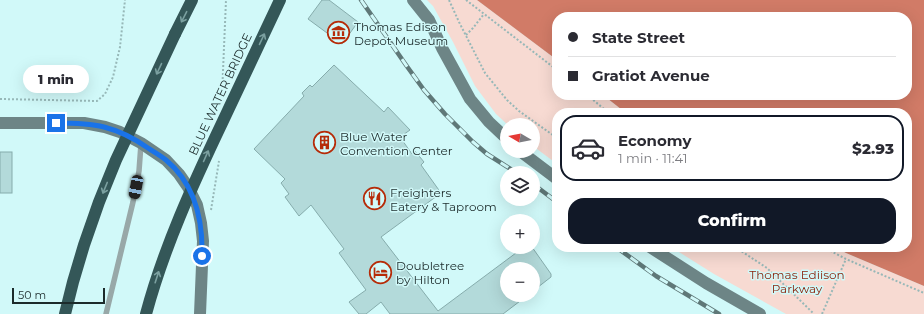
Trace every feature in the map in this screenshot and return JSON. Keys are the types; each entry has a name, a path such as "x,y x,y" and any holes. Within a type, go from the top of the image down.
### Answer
{"highway":[{"path":"65,314 84,245 99,202 116,160 192,0"},
{"name":"BLUE WATER BRIDGE","path":"146,314 164,258 187,198 280,0"}],"street":[{"path":"413,0 429,20 442,48 470,99 488,122 500,133"},
{"path":"0,123 84,123 105,127 120,132 141,143 166,160 180,174 188,187 197,205 201,223 203,241 200,314"},
{"path":"530,158 552,174"},
{"path":"658,252 706,283 760,314"}],"lane":[{"path":"106,314 133,202 139,171 141,143"}],"path":[{"path":"0,99 97,101 105,94 113,77 120,47 125,0"},
{"path":"449,0 485,73 518,111 552,135"},
{"path":"466,0 552,66"},
{"path":"466,35 484,14"},
{"path":"594,100 604,108"},
{"path":"743,252 767,268 814,314"},
{"path":"832,252 846,260 924,293"},
{"path":"822,314 846,260"}],"green space":[{"path":"427,0 477,0 552,56 552,100 609,100 620,108 552,108 552,160 540,151 540,118 500,118 475,86 433,6"},
{"name":"Thomas Ediison Parkway","path":"679,252 844,252 924,286 924,314 786,314 714,274"}],"shaded area":[{"path":"477,0 924,0 924,286 844,252 912,252 912,108 620,108 609,100 912,100 912,12 552,12 552,56"}],"building":[{"name":"Thomas Edison Depot Museum","path":"322,0 329,0 358,22 342,44 308,19"},
{"path":"334,65 384,112 388,107 410,130 400,137 412,154 415,151 424,162 421,165 441,193 381,237 438,311 500,265 500,302 519,302 503,314 390,314 381,302 366,314 359,314 349,302 366,290 339,253 344,249 311,205 299,216 285,197 289,194 281,183 285,179 254,149 304,96 302,93 310,85 312,87"},
{"path":"0,152 12,152 12,193 0,193"},
{"path":"515,254 537,254 551,274 551,277 540,286 540,262 504,262"}],"railway":[{"path":"361,0 424,90 473,142 487,154 506,166"},
{"path":"540,189 552,198"},
{"path":"623,252 656,276 719,314"}],"place":[{"name":"Thomas Edison Depot Museum","path":"338,33"},
{"name":"Blue Water Convention Center","path":"325,143"},
{"name":"Freighters Eatery & Taproom","path":"375,199"},
{"name":"Doubletree by Hilton","path":"381,272"}],"route":[{"path":"56,123 84,123 105,127 120,132 141,143 166,160 180,174 197,205 203,241 202,256"}]}
